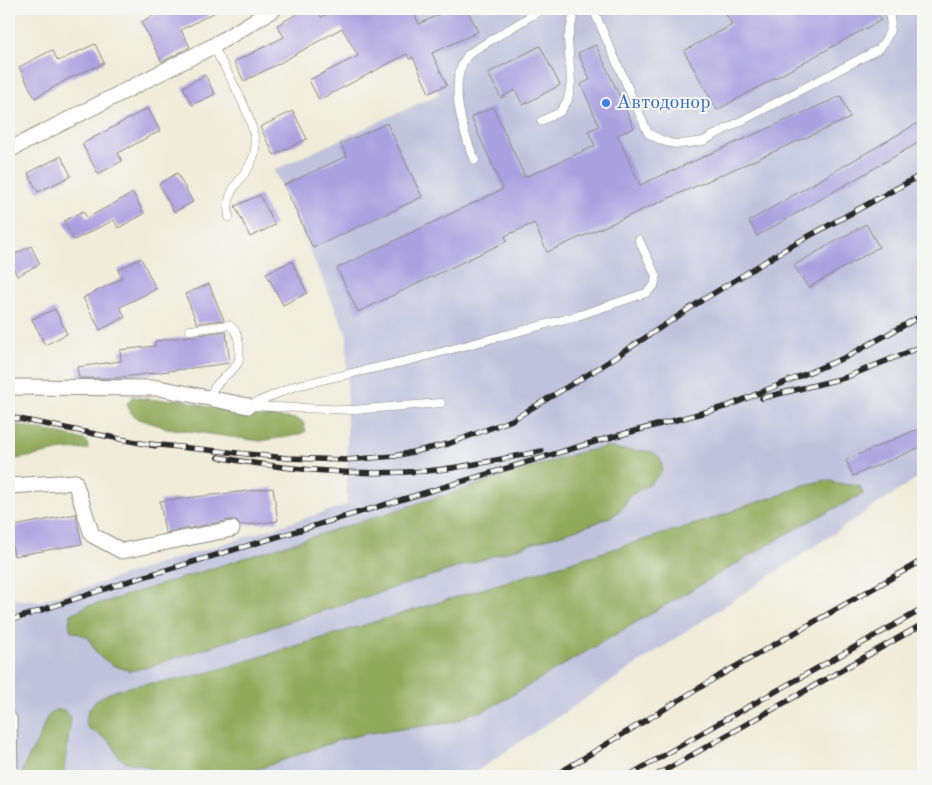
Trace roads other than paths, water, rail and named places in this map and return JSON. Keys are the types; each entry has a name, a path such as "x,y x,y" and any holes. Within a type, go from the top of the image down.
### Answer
{"street":[{"path":"9,150 213,46 274,9"},
{"path":"9,387 160,388 248,406"},
{"path":"9,486 75,482 92,535 122,551 232,530"},
{"path":"9,719 10,776"}],"lane":[{"path":"475,160 466,139 460,112 457,93 459,71 467,55 542,9"},
{"path":"541,121 560,112 568,100 571,82 568,39 575,9"},
{"path":"593,9 648,133 664,143 683,144 704,141 878,49 886,39 891,28 890,14 887,9"},
{"path":"213,46 251,122 256,142 254,155 247,170 230,191 227,204 229,217"},
{"path":"248,406 295,386 414,359 577,316 646,293 654,286 656,276 639,240"},
{"path":"190,330 229,325 236,330 240,360 234,370 219,381 207,399"},
{"path":"248,406 352,410 441,403"}],"railway":[{"path":"150,444 287,458 345,460 395,456 448,444 512,420 602,366 701,301 789,247 923,174"},
{"path":"9,621 126,582 601,440 728,406 846,357 923,315"},
{"path":"762,398 844,378 923,346"},
{"path":"9,417 156,446"},
{"path":"218,457 321,471 374,473 455,468 542,451"},
{"path":"554,776 719,676 923,560"},
{"path":"628,776 923,609"},
{"path":"655,776 923,624"}],"place":[{"name":"Автодонор","path":"606,103"}]}
